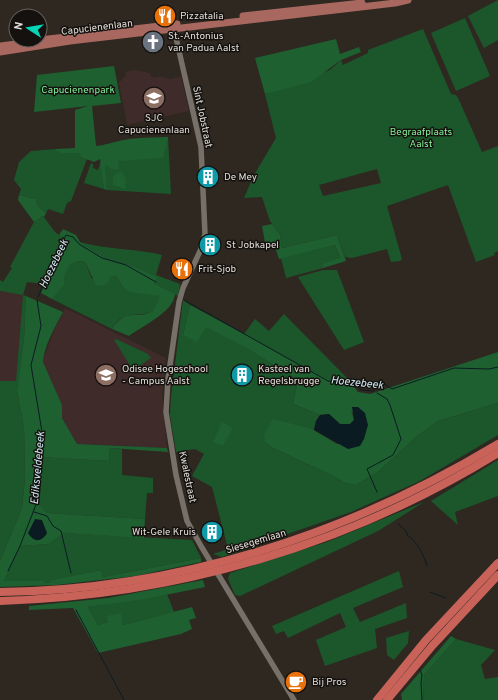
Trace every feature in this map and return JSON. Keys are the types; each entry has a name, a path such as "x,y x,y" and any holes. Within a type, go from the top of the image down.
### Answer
{"highway":[{"name":"Siesegemlaan","path":"243,561 390,503 456,469 498,444"},
{"name":"Siesegemlaan","path":"0,601 109,592 214,568 308,544 380,516 422,496 498,453"},
{"path":"377,700 426,640 498,563"},
{"name":"Siesegemlaan","path":"0,592 63,590 135,581 214,568"},
{"path":"387,700 433,645 498,576"}],"main road":[{"path":"173,26 382,0"},
{"path":"173,26 394,3 408,0"},
{"name":"Capucienenlaan","path":"48,39 173,26"},
{"name":"Capucienenlaan","path":"0,52 22,47 173,26"}],"street":[{"name":"Sint Jobstraat","path":"173,26 201,147 205,234"},
{"name":"Kwalestraat","path":"205,234 201,249 181,292 166,394 166,412 176,475 187,521 294,700"}],"shaded area":[{"name":"SJC Capucienenlaan","path":"135,70 150,73 150,76 157,78 157,76 171,79 181,76 189,111 127,125 119,83 126,75 125,72"},
{"path":"0,291 23,295 16,382 0,381"},
{"name":"Odisee Hogeschool - Campus Aalst","path":"65,308 166,358 162,394 167,448 77,444 62,418 62,405 43,362 54,331"}],"green space":[{"path":"498,0 498,40 484,48 468,16"},
{"path":"465,18 490,76 456,91 431,33"},
{"name":"Begraafplaats Aalst","path":"423,29 451,94 456,95 459,100 482,152 498,146 498,251 494,253 495,255 476,262 448,185 387,206 402,259 400,261 391,262 387,249 352,258 345,257 337,235 282,248 280,235 270,221 262,197 244,198 254,175 276,138 265,94 330,70 341,60 343,65 368,53 368,50","holes":["377,169 381,183 323,196 319,185"]},
{"path":"336,39 340,54 359,47 361,52 341,60 311,82 265,94 255,58"},
{"name":"Capucienenpark","path":"114,66 121,103 92,106 96,146 129,139 168,137 163,158 118,161 119,169 112,169 105,164 107,190 104,189 100,159 94,162 81,157 79,153 61,153 56,151 56,149 75,148 75,110 88,106 34,112 37,75"},
{"path":"168,137 171,194 107,190 103,145 123,140"},
{"path":"56,149 56,151 79,153 81,157 87,159 71,201 67,203 63,214 48,209 46,213 37,205 36,199 19,195 21,189 14,180 19,162 31,151"},
{"path":"101,161 104,189 84,183 91,163 93,164 93,168 98,170"},
{"path":"122,172 126,180 125,189 113,185 113,177 116,173"},
{"path":"19,195 36,199 37,205 46,213 44,217 43,216 34,222 18,200"},
{"path":"43,216 55,232 63,238 45,284 27,282 23,295 0,291 0,280 3,282 12,268 10,267 34,222"},
{"path":"272,224 280,235 282,248 337,235 346,261 323,268 322,264 340,258 335,245 279,259 275,247 266,248 262,226"},
{"path":"63,229 76,235 80,242 109,260 131,265 157,277 154,283 175,294 169,307 163,313 129,336 112,329 122,318 131,315 147,314 153,311 158,302 159,296 130,292 123,287 116,276 110,277 108,283 102,286 96,285 85,262 78,261 70,264 65,275 64,285 52,299 41,293 63,238 59,235"},
{"path":"80,242 90,245 142,251 162,255 156,275 180,284 178,296 154,283 156,277 131,265 109,260"},
{"path":"335,245 340,259 322,264 323,268 286,278 281,258"},
{"path":"78,261 85,262 92,279 116,276 123,287 159,296 158,304 150,313 126,316 120,319 112,329 52,299 63,285 70,263"},
{"path":"323,270 337,270 364,342 344,350 298,277"},
{"path":"23,295 26,296 24,338 17,390 24,429 25,478 22,508 0,561 0,381 16,381"},
{"path":"26,296 63,312 53,330 43,362 62,405 62,418 77,444 167,448 168,452 110,448 109,461 40,457 37,502 47,513 145,519 144,538 64,533 49,544 20,546 4,581 44,581 45,583 51,582 51,580 101,570 103,577 201,558 201,562 135,576 57,585 0,587 0,561 22,508 25,478 24,429 17,390 24,338"},
{"path":"183,300 190,305 183,335 206,326 248,349 298,380 293,404 320,415 316,421 314,430 312,429 265,442 271,447 345,483 356,485 378,472 416,437 438,421 498,403 498,435 420,481 351,512 222,557 213,554 228,549 212,487 192,476 204,454 195,449 176,452 170,415"},
{"path":"190,305 330,380 348,379 358,392 370,394 498,352 498,403 438,421 416,437 378,472 356,485 345,483 271,447 265,442 264,435 273,419 312,429 337,444 364,439 351,409 354,420 350,424 340,424 329,414 320,415 293,404 298,380 248,349 206,327 197,342 183,335"},
{"path":"284,314 348,379 330,380 244,334 255,319 269,331"},
{"path":"116,339 148,354 151,358 133,370 114,340"},
{"path":"222,422 233,428 223,446 213,442"},
{"path":"110,448 122,449 122,475 153,478 153,493 147,493 145,519 47,513 37,502 40,457 109,461"},
{"path":"498,460 498,496 455,512 458,525 431,501"},
{"path":"424,502 378,531 240,596 235,595 228,579 230,573 327,542"},
{"path":"64,533 192,540 201,558 103,577 101,570 44,583 44,581 4,581 20,546 49,544"},
{"path":"399,571 403,587 353,608 360,622 406,603 407,618 375,629 377,648 325,666 316,640 346,627 340,613 288,638 284,631 276,634 272,626"},
{"path":"203,580 205,587 145,599 88,607 98,625 108,622 107,616 121,613 123,625 192,607 196,618 189,620 192,629 181,634 98,653 73,608 29,610 29,606 108,598"},
{"path":"167,594 174,612 123,625 120,613 108,622 98,625 88,607"},
{"path":"409,631 408,643 394,660 387,655 386,638"},
{"path":"451,636 456,639 424,675 423,700 402,700 401,694"},
{"path":"456,639 495,650 481,665 485,679 498,677 498,700 423,700 424,675"}],"water":[{"path":"352,407 358,407 365,413 368,425 364,439 360,446 348,449 314,430 316,421 320,415 329,414 340,424 350,424 354,420"},
{"path":"35,519 42,520 47,533 40,540 35,540 28,533"}],"waterway":[{"name":"Hoezebeek","path":"38,297 66,235 73,237 79,244 102,258 126,265 156,282"},
{"name":"Ediksveldebeek","path":"8,571 20,546 37,502 42,432 31,365 41,326 37,300"},
{"name":"Hoezebeek","path":"184,300 328,381 373,387 384,384 392,389 454,368 489,369 498,367"},
{"path":"357,386 361,390 374,391"},
{"path":"377,393 387,399 401,439 393,455 367,469 377,492"},
{"name":"Ediksveldebeek","path":"34,512 47,516 53,526 61,531 71,573"},
{"path":"398,524 406,531 407,535 417,545 427,566"},
{"path":"430,592 446,598"},
{"name":"Ediksveldebeek","path":"76,610 124,700"},
{"path":"420,670 422,675 422,700"}],"place":[{"name":"Pizzatalia","path":"165,16"},
{"name":"St.-Antonius van Padua Aalst","path":"153,42"},
{"name":"SJC Capucienenlaan","path":"154,98"},
{"name":"De Mey","path":"208,177"},
{"name":"St Jobkapel","path":"210,245"},
{"name":"Frit-Sjob","path":"182,269"},
{"name":"Odisee Hogeschool - Campus Aalst","path":"106,375"},
{"name":"Kasteel van Regelsbrugge","path":"242,375"},
{"name":"Wit-Gele Kruis","path":"212,532"},
{"name":"Bij Pros","path":"296,682"}]}
